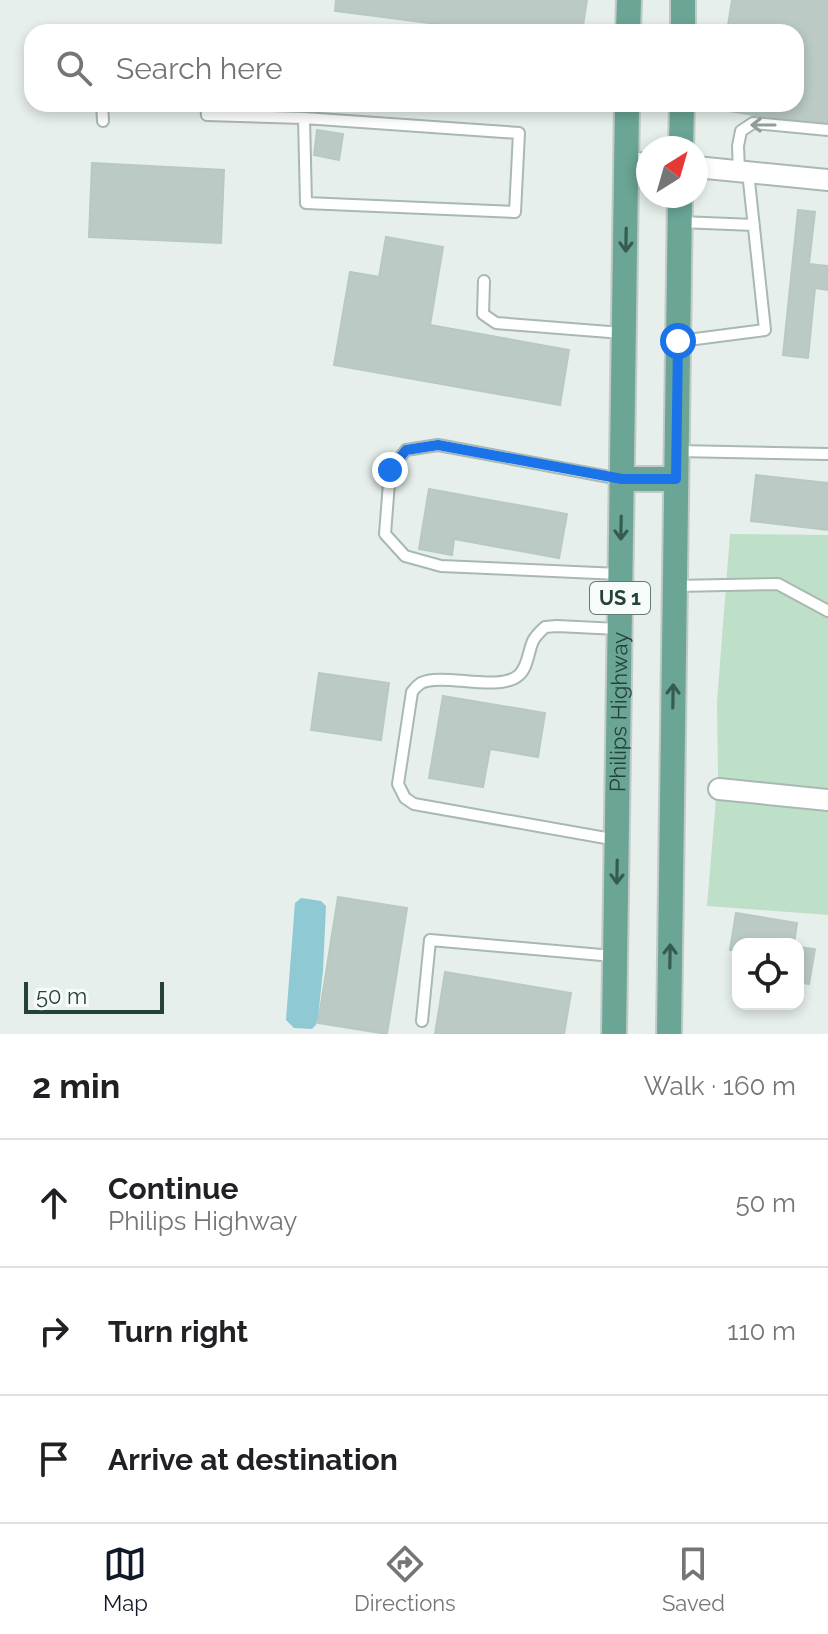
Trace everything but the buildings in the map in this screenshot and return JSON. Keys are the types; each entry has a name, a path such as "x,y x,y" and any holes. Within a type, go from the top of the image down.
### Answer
{"main road":[{"path":"628,24 629,0"},
{"path":"683,0 683,24"},
{"name":"Philips Highway","path":"628,112 636,157"},
{"path":"681,136 682,112"},
{"name":"Philips Highway","path":"614,1034 624,333 636,176"},
{"name":"US 1","path":"669,1034 680,208"},
{"path":"622,479 676,479"}],"street":[{"path":"708,168 828,180"},
{"path":"719,789 828,800"}],"lane":[{"path":"102,112 103,121"},
{"path":"207,112 207,115 304,118 519,133 515,212 306,203 304,118"},
{"path":"678,341 765,330 754,225 738,146 741,131 753,123 828,130"},
{"path":"680,222 754,225"},
{"path":"484,281 483,314 496,323 624,333"},
{"path":"621,574 441,566 405,556 385,534 390,470 406,450 438,445 622,479"},
{"path":"676,451 827,454"},
{"path":"675,586 778,584 828,611"},
{"path":"617,840 414,804 405,798 398,784 412,692 419,684 430,680 510,680 519,675 525,666 534,638 545,627 620,629"},
{"path":"422,1021 430,940 615,957"}],"green space":[{"path":"730,534 828,535 828,915 707,906 718,775 717,702"}],"water":[{"path":"301,898 321,901 326,906 318,1018 312,1029 294,1028 286,1020 295,903"}],"route":[{"path":"390,470 406,450 438,445 622,479 676,479 678,341"}]}
